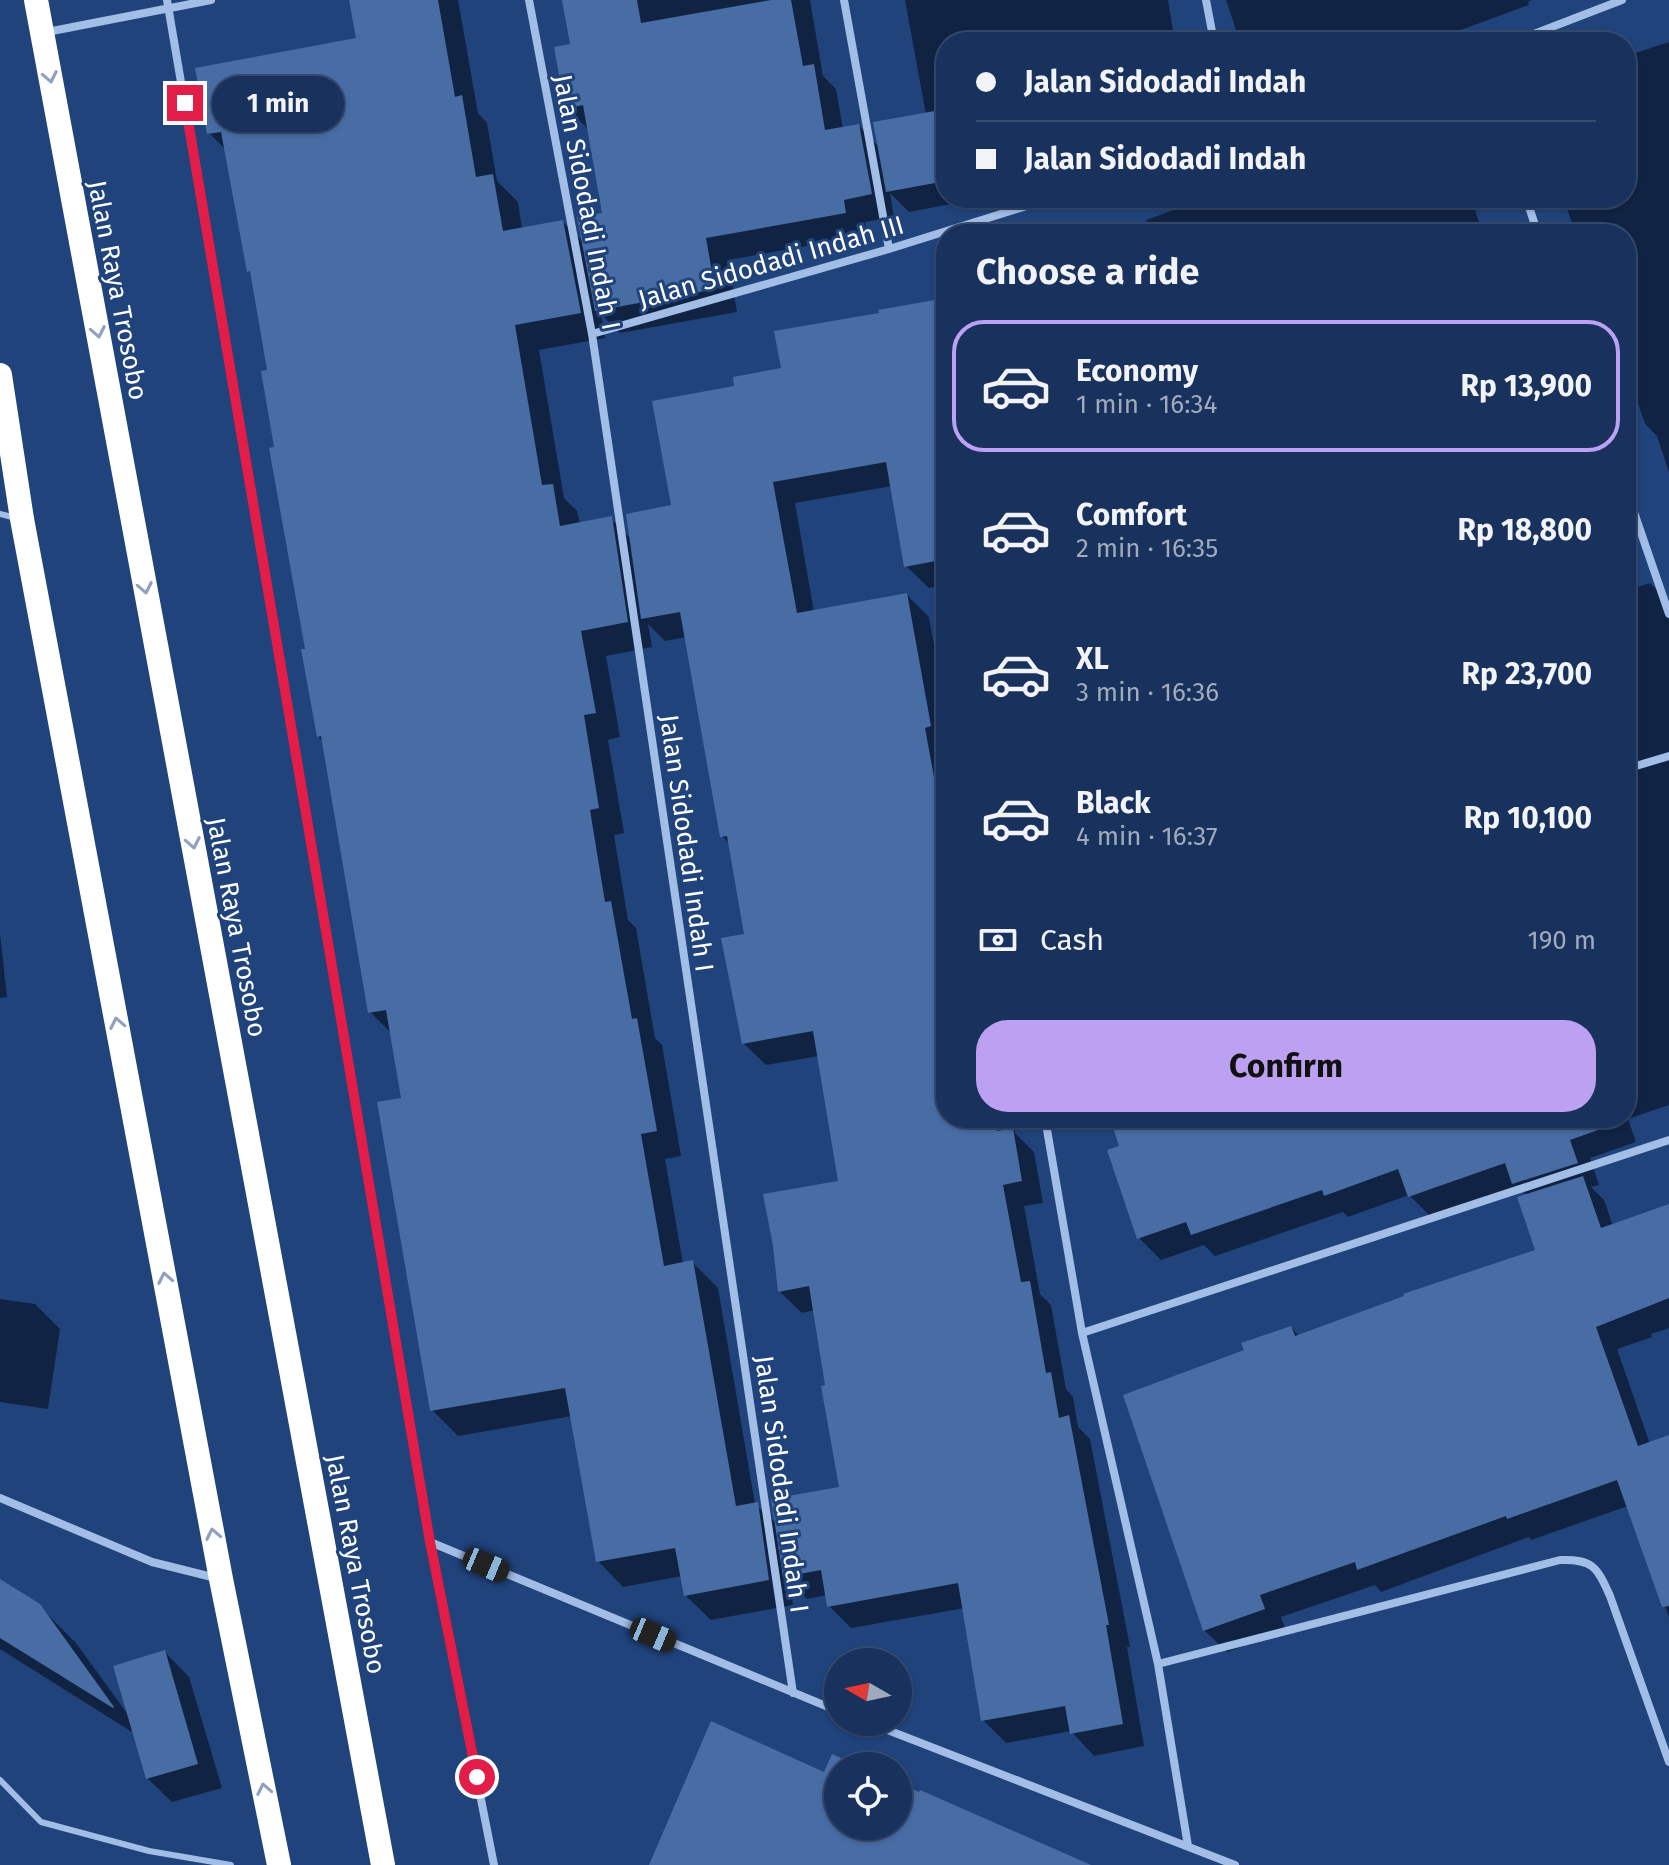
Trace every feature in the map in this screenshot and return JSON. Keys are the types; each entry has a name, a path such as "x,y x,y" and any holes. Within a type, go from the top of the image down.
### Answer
{"highway":[{"name":"Jalan Raya Trosobo","path":"36,0 383,1865"},
{"path":"0,375 11,517 279,1865"}],"street":[{"path":"42,33 168,5 211,0"},
{"name":"Jalan Sidodadi Indah I","path":"529,0 592,334 793,1693"},
{"path":"844,0 889,249"},
{"path":"1206,0 1212,32"},
{"path":"1539,32 1622,0"},
{"path":"168,5 430,1542 494,1865"},
{"name":"Jalan Sidodadi Indah III","path":"969,224 1020,208"},
{"name":"Jalan Sidodadi Indah III","path":"592,334 936,234"},
{"path":"1636,518 1669,614"},
{"path":"1636,766 1669,756"},
{"path":"1047,1128 1082,1333 1158,1664 1188,1846"},
{"path":"1082,1333 1669,1140"},
{"path":"0,1498 152,1562 221,1579"},
{"path":"430,1542 824,1705"},
{"path":"1158,1664 1560,1560 1579,1559 1592,1564 1599,1571 1669,1762"},
{"path":"903,1736 1235,1865"}],"lane":[{"path":"0,1780 41,1822 149,1851 231,1865"}],"building":[{"path":"349,0 438,0 455,97 462,95 476,177 493,174 503,231 563,220 581,313 515,325 542,485 553,484 560,526 612,516 628,622 581,631 596,713 584,715 599,808 590,810 605,902 611,901 632,1019 637,1018 657,1131 641,1134 664,1266 693,1260 736,1506 758,1502 769,1580 684,1596 675,1548 596,1562 565,1388 430,1411 377,1102 401,1098 386,1010 368,1013 321,736 317,737 301,649 305,649 269,448 274,447 261,371 267,370 250,271 247,272 221,132 207,134 195,68 356,38"},
{"path":"562,0 637,0 641,23 771,0 791,0 803,66 814,64 825,130 859,124 872,194 844,200 846,213 706,238 715,289 595,311 577,217 602,213 583,105 565,109 554,47 570,44"},
{"path":"936,111 936,183 886,192 873,122"},
{"path":"936,300 936,561 904,567 886,462 773,482 797,613 907,593 931,726 925,728 936,788 936,1128 997,1128 997,1131 1013,1128 1022,1181 1003,1185 1021,1282 1030,1281 1046,1373 1051,1372 1059,1418 1069,1415 1109,1625 1106,1625 1123,1724 1070,1734 1065,1706 981,1721 958,1583 827,1607 821,1570 783,1577 771,1499 839,1487 821,1386 825,1385 809,1286 778,1292 763,1194 838,1181 813,1031 742,1044 721,938 744,934 727,836 720,837 680,612 641,619 626,514 671,505 652,401 734,386 733,377 781,368 774,331 879,313 878,310"},
{"path":"1113,1128 1604,1128 1570,1140 1578,1163 1512,1184 1505,1163 1408,1197 1398,1169 1324,1196 1322,1190 1191,1235 1186,1222 1137,1239 1107,1150 1119,1146"},
{"path":"1583,1176 1601,1228 1669,1204 1669,1298 1596,1327 1638,1446 1669,1435 1669,1606 1662,1607 1617,1480 1357,1570 1355,1562 1260,1595 1265,1609 1203,1631 1123,1395 1244,1350 1241,1343 1291,1326 1295,1336 1403,1294 1535,1250 1517,1197"},
{"path":"0,1579 40,1604 113,1708 0,1638"},
{"path":"165,1650 198,1764 146,1779 113,1666"},
{"path":"711,1721 824,1772 824,1840 912,1840 912,1789 1091,1865 649,1865"}],"route":[{"path":"185,103 430,1542 477,1777"}]}
